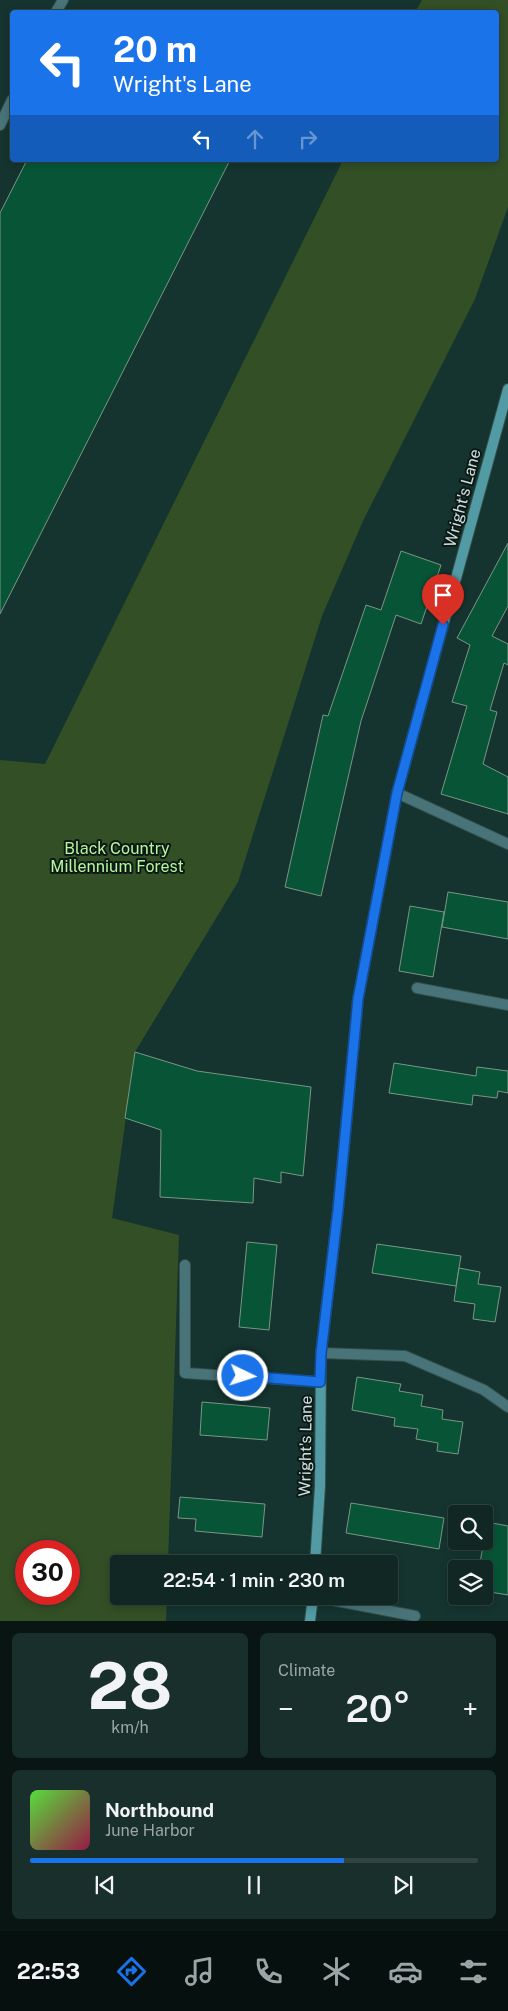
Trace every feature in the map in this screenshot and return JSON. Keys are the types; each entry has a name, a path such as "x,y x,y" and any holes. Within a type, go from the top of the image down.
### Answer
{"street":[{"path":"0,125 10,104"},
{"name":"Wright's Lane","path":"316,1555 320,1486 321,1353 338,1210 358,999 397,793 508,389"},
{"path":"397,793 508,844"},
{"path":"417,988 508,1005"},
{"path":"185,1265 186,1373 320,1382"},
{"path":"321,1353 404,1356 484,1390 508,1407"},
{"path":"310,1621 311,1605"},
{"path":"358,1605 415,1616"}],"green space":[{"name":"Black Country Millennium Forest","path":"422,0 508,0 508,207 475,299 363,521 322,616 238,882 135,1052 112,1218 179,1235 168,1555 110,1555 110,1605 167,1605 166,1621 0,1621 0,760 45,764 342,162 499,162 499,10 416,10"}],"building":[{"path":"26,162 229,162 0,614 0,213"},
{"path":"508,543 508,606 492,636 508,644 508,665 504,663 490,710 497,712 483,764 508,777 508,814 441,794 467,706 452,702 470,645 457,638"},
{"path":"401,551 441,565 421,624 396,615 361,721 321,896 285,887 323,715 328,716 366,605 381,610"},
{"path":"448,892 508,902 508,939 442,927"},
{"path":"410,906 444,912 433,977 399,971"},
{"path":"135,1052 197,1071 311,1087 303,1176 281,1172 281,1183 254,1178 253,1203 160,1197 161,1130 125,1118"},
{"path":"394,1063 476,1076 477,1067 508,1071 508,1093 498,1091 497,1098 473,1095 472,1105 389,1093"},
{"path":"247,1242 277,1245 269,1330 239,1327"},
{"path":"377,1244 461,1256 456,1286 372,1273"},
{"path":"459,1268 480,1272 478,1284 501,1287 495,1322 473,1319 475,1304 454,1301"},
{"path":"357,1377 401,1384 399,1391 423,1395 421,1406 443,1410 442,1419 463,1422 458,1454 437,1451 438,1443 416,1439 418,1429 394,1426 395,1418 352,1410"},
{"path":"202,1402 270,1408 267,1440 200,1435"},
{"path":"180,1497 265,1504 262,1537 195,1531 196,1519 178,1518"},
{"path":"351,1503 444,1518 439,1549 346,1533"},
{"path":"493,1523 508,1526 508,1595 493,1592 493,1560 481,1560 482,1550 493,1550"}],"route":[{"path":"243,1376 320,1382 321,1353 349,1106 358,999 397,793 443,625"}]}
